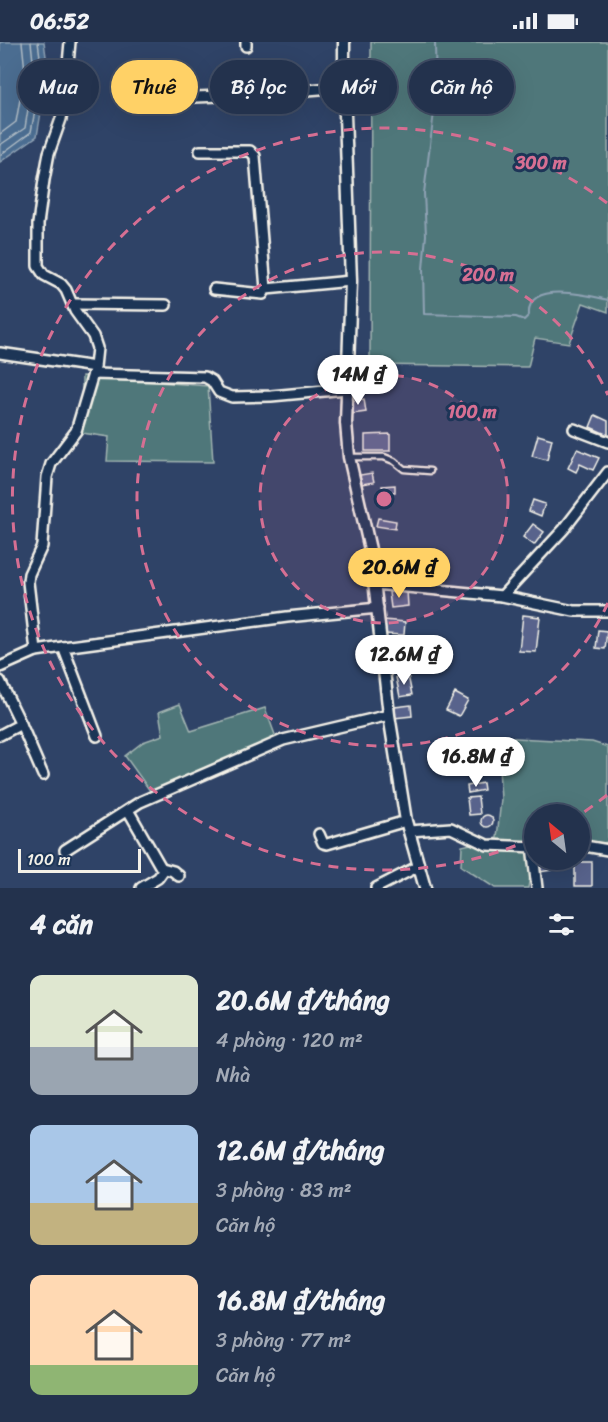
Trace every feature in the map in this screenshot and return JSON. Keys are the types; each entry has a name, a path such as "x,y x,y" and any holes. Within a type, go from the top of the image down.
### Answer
{"street":[{"path":"36,651 28,582 29,574 42,546 47,477 51,464 76,431 94,370 96,342 66,290 61,284 44,275 38,266 38,224 44,180 65,98 70,42"},
{"path":"344,42 344,60"},
{"path":"198,97 320,89"},
{"path":"345,114 351,281 346,389 349,457 371,554 389,716 408,826 425,888"},
{"path":"200,151 250,150 255,156 266,290"},
{"path":"214,289 263,294 266,290 351,281"},
{"path":"72,304 166,304"},
{"path":"0,353 94,370 205,377 212,381 219,392 232,397 346,389"},
{"path":"574,429 608,442"},
{"path":"502,596 564,529 608,472"},
{"path":"375,584 502,596 574,611 608,611"},
{"path":"0,667 36,651 287,617 378,608"},
{"path":"63,647 98,736"},
{"path":"0,681 43,775"},
{"path":"65,850 128,810 176,785 283,740 389,716"},
{"path":"0,735 21,724"},
{"path":"128,810 162,868 161,875 141,888"},
{"path":"319,834 323,843 327,844 408,826 451,828 487,845 524,846"},
{"path":"590,847 608,850"},
{"path":"376,888 419,866"},
{"path":"162,868 173,871 179,876"},
{"path":"535,870 537,888"}],"lane":[{"path":"349,457 384,457 404,469 430,471"}],"green space":[{"path":"371,42 608,42 608,312 583,303 569,343 535,338 528,367 370,365 371,114 397,114 397,60 371,60"},
{"path":"82,376 208,386 213,462 107,461 109,437 82,433"},
{"path":"180,704 191,731 265,708 277,740 153,795 125,756 143,742 163,735 159,712"},
{"path":"497,737 592,742 608,747 608,842 590,845 590,804 524,804 524,870 531,870 528,888 495,888 461,866 462,846 497,838 501,799"}],"water":[{"path":"0,42 44,42 46,60 18,60 18,114 41,114 37,136 0,162"}],"building":[{"path":"364,399 366,412 352,414 350,401"},
{"path":"595,415 608,421 608,435 590,427"},
{"path":"390,434 390,451 365,451 365,435"},
{"path":"538,435 552,439 547,460 532,456"},
{"path":"577,449 599,458 593,470 580,464 576,472 568,468"},
{"path":"372,473 374,482 362,484 360,475"},
{"path":"395,485 395,492 383,492 382,486"},
{"path":"533,500 545,504 541,516 529,511"},
{"path":"378,518 396,521 395,529 376,526"},
{"path":"533,524 544,532 534,545 523,537"},
{"path":"409,560 423,560 423,573 410,574"},
{"path":"407,591 408,606 391,608 389,592"},
{"path":"523,615 540,617 536,652 519,651"},
{"path":"384,620 405,622 404,635 383,634"},
{"path":"598,630 607,631 605,649 596,648"},
{"path":"408,675 412,695 400,697 396,677"},
{"path":"455,693 468,700 459,716 446,710"},
{"path":"411,705 412,716 394,718 395,707"},
{"path":"483,783 484,790 468,793 467,786"},
{"path":"478,797 480,814 469,815 467,798"},
{"path":"487,815 493,821 487,827 481,821"},
{"path":"590,862 592,862 592,886 575,886 575,870 590,870"}],"waterway":[{"path":"435,42 436,96 424,193 426,235 423,269 424,314 516,317 524,320 529,315 531,304 537,297 547,294 573,293 608,300"}]}
